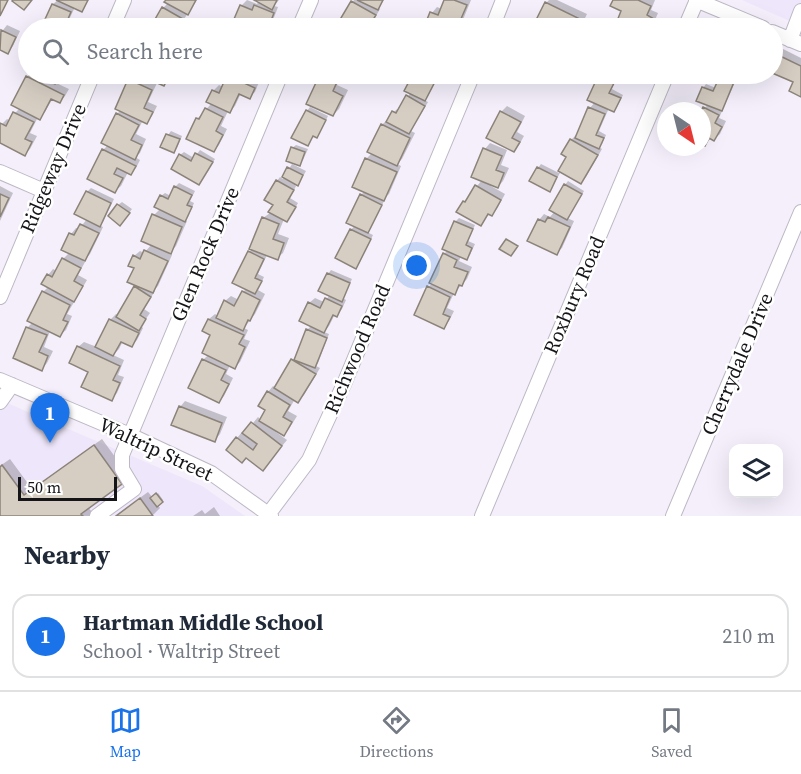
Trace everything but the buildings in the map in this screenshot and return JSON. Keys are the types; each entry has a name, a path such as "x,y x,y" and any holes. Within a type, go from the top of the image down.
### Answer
{"street":[{"path":"116,18 124,0"},
{"path":"303,18 311,0"},
{"path":"496,18 503,0"},
{"path":"689,18 697,0 739,18"},
{"path":"795,42 801,11"},
{"name":"Ridgeway Drive","path":"0,297 89,84"},
{"name":"Glen Rock Drive","path":"98,516 134,489 122,469 122,455 276,84"},
{"name":"Richwood Road","path":"268,515 309,460 344,384 469,84"},
{"name":"Roxbury Road","path":"482,516 663,84"},
{"path":"0,172 44,191"},
{"name":"Cherrydale Drive","path":"673,516 801,212"},
{"path":"0,402 6,383"},
{"name":"Waltrip Street","path":"6,383 130,435 211,473 268,515"}],"shaded area":[{"path":"742,0 801,0 801,26"},
{"path":"0,400 202,486 245,516 0,516"}],"place":[{"name":"Hartman Middle School","path":"50,443"}]}
